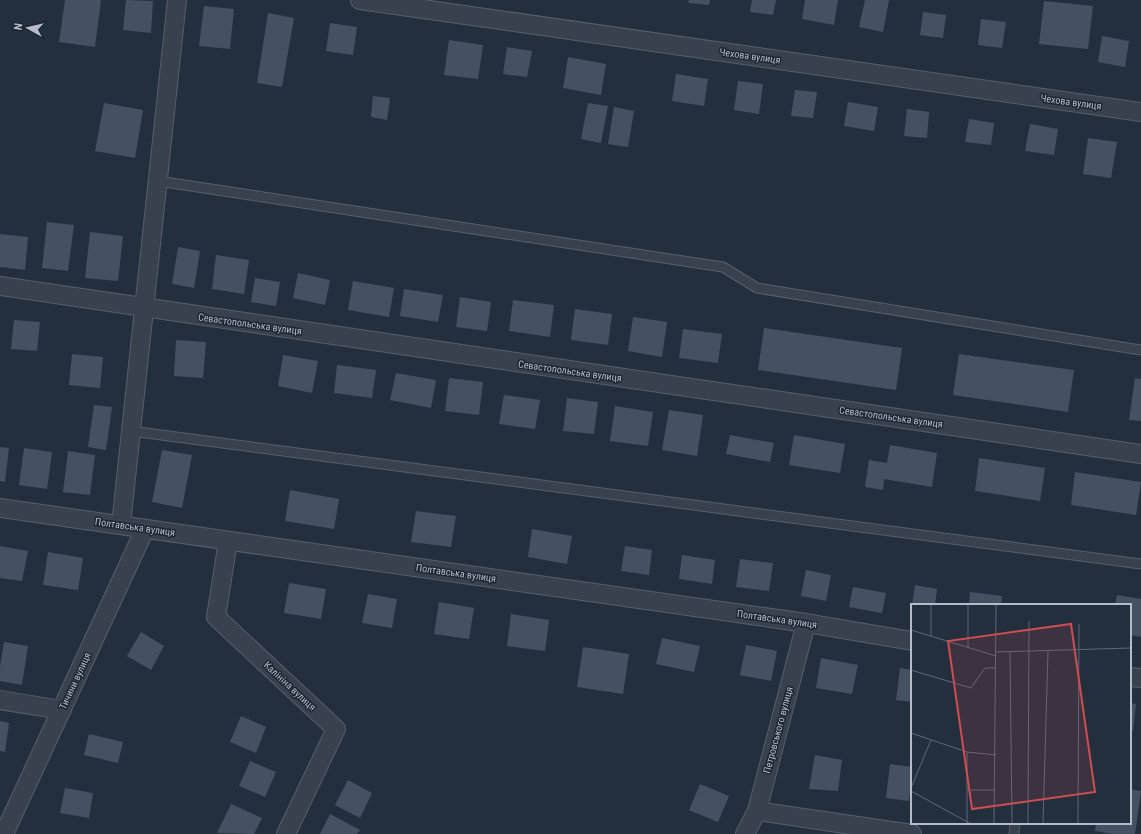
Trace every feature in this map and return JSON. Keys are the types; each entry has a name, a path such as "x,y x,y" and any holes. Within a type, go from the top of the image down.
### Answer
{"street":[{"path":"121,525 177,0"},
{"name":"Чехова вулиця","path":"360,0 1141,112"},
{"name":"Севастопольська вулиця","path":"0,286 1141,454"},
{"name":"Полтавська вулиця","path":"0,508 806,623 911,641"},
{"name":"Тичини вулиця","path":"4,834 145,529"},
{"name":"Калініна вулиця","path":"228,540 216,617 336,729 286,834"},
{"name":"Петровського вулиця","path":"745,834 757,811 806,623"},
{"path":"1131,677 1141,678"},
{"path":"0,700 62,710"},
{"path":"757,811 912,834"}],"lane":[{"path":"158,181 723,267 757,288 1141,350"},
{"path":"131,431 1141,564"},
{"path":"1014,834 1015,824"}],"building":[{"path":"65,0 101,0 95,47 59,42"},
{"path":"126,0 153,1 151,33 123,30"},
{"path":"689,0 710,0 709,5 688,3"},
{"path":"752,0 776,0 773,15 750,12"},
{"path":"805,0 838,0 834,25 802,19"},
{"path":"865,0 889,0 883,32 859,27"},
{"path":"1044,1 1093,6 1088,49 1039,44"},
{"path":"204,6 234,9 230,49 199,46"},
{"path":"923,12 946,15 943,38 920,35"},
{"path":"268,13 294,18 282,87 257,83"},
{"path":"981,19 1006,22 1002,48 978,45"},
{"path":"330,23 357,27 353,55 326,51"},
{"path":"1102,36 1129,41 1125,67 1098,62"},
{"path":"449,40 483,45 478,79 444,75"},
{"path":"507,47 532,51 527,77 503,74"},
{"path":"568,57 606,64 601,95 563,88"},
{"path":"676,74 708,79 704,106 672,101"},
{"path":"738,81 763,84 759,114 734,110"},
{"path":"795,90 817,92 813,118 791,116"},
{"path":"373,96 390,98 387,120 371,117"},
{"path":"848,102 878,107 874,131 844,126"},
{"path":"104,103 143,110 135,158 95,151"},
{"path":"588,103 608,106 601,143 581,139"},
{"path":"614,107 634,111 628,147 608,144"},
{"path":"907,109 929,112 927,138 904,136"},
{"path":"969,119 994,123 991,145 965,142"},
{"path":"1030,124 1058,129 1054,155 1025,151"},
{"path":"1088,138 1117,142 1111,178 1083,174"},
{"path":"47,222 74,225 68,271 42,268"},
{"path":"90,232 123,236 118,281 85,278"},
{"path":"0,234 28,237 25,270 0,267"},
{"path":"178,247 200,251 194,288 172,284"},
{"path":"216,255 249,260 244,294 212,289"},
{"path":"298,273 330,280 325,305 293,298"},
{"path":"255,278 280,282 276,306 251,302"},
{"path":"353,281 394,288 389,317 348,310"},
{"path":"404,289 443,295 438,322 400,316"},
{"path":"460,297 491,302 487,331 456,327"},
{"path":"513,300 554,305 550,337 509,331"},
{"path":"575,309 612,314 608,345 571,340"},
{"path":"633,317 667,322 662,357 628,351"},
{"path":"14,320 40,322 37,351 11,349"},
{"path":"764,328 902,348 896,390 758,370"},
{"path":"683,329 722,334 718,363 679,358"},
{"path":"176,340 206,342 203,378 174,376"},
{"path":"72,354 103,357 100,388 69,385"},
{"path":"959,354 1074,370 1068,412 953,395"},
{"path":"283,355 318,361 312,393 278,386"},
{"path":"337,365 376,370 372,398 334,393"},
{"path":"396,373 436,380 431,408 390,400"},
{"path":"449,378 483,382 479,415 445,411"},
{"path":"1135,378 1141,379 1141,421 1129,420"},
{"path":"504,395 540,400 535,429 499,424"},
{"path":"567,398 598,402 594,434 563,431"},
{"path":"94,405 112,407 106,450 88,447"},
{"path":"615,406 653,412 648,446 610,441"},
{"path":"669,410 703,415 697,456 662,450"},
{"path":"730,435 774,443 770,462 726,454"},
{"path":"794,435 845,444 840,473 789,465"},
{"path":"890,445 937,453 932,487 884,479 883,490 865,487 869,460 887,463"},
{"path":"0,447 9,448 5,482 0,481"},
{"path":"24,448 52,452 47,489 19,485"},
{"path":"162,450 192,455 182,508 152,502"},
{"path":"68,451 95,455 90,495 63,492"},
{"path":"979,458 1045,468 1040,501 975,491"},
{"path":"1075,472 1141,482 1136,515 1071,505"},
{"path":"290,490 339,499 334,529 285,521"},
{"path":"416,511 456,516 451,547 411,542"},
{"path":"532,529 572,536 567,564 528,557"},
{"path":"0,546 28,551 22,581 0,578"},
{"path":"625,546 652,550 649,575 621,571"},
{"path":"48,552 83,558 78,590 43,585"},
{"path":"682,555 715,560 712,584 679,579"},
{"path":"740,559 773,563 769,591 736,587"},
{"path":"806,570 831,575 826,601 801,596"},
{"path":"289,583 326,589 321,619 284,613"},
{"path":"915,585 937,589 935,604 912,604"},
{"path":"853,587 886,593 882,613 849,607"},
{"path":"970,592 1002,596 1001,604 969,604"},
{"path":"368,594 397,599 392,628 362,623"},
{"path":"1117,595 1141,599 1141,637 1131,635 1131,604 1115,604"},
{"path":"439,602 474,608 469,639 434,634"},
{"path":"511,614 549,620 545,651 507,646"},
{"path":"141,632 164,646 151,670 127,656"},
{"path":"662,638 700,646 694,672 656,664"},
{"path":"4,642 28,646 22,685 0,681 0,667"},
{"path":"746,645 777,651 771,681 740,675"},
{"path":"583,647 629,654 623,694 577,687"},
{"path":"821,658 858,665 852,694 816,688"},
{"path":"900,668 911,670 911,702 896,700"},
{"path":"1131,703 1136,704 1133,731 1131,730"},
{"path":"241,716 266,727 256,753 230,742"},
{"path":"0,721 9,723 5,752 0,751"},
{"path":"89,734 123,742 118,763 84,755"},
{"path":"815,755 842,760 838,791 809,789"},
{"path":"250,761 276,772 265,797 239,786"},
{"path":"890,764 911,767 909,801 886,798"},
{"path":"348,780 372,793 360,818 335,805"},
{"path":"700,784 729,796 718,822 689,810"},
{"path":"65,788 93,793 89,818 60,813"},
{"path":"1131,789 1141,791 1135,834 1113,834 1095,831 1096,824 1131,824"},
{"path":"231,804 262,818 254,834 217,833"},
{"path":"330,814 360,830 357,834 320,834"}]}
